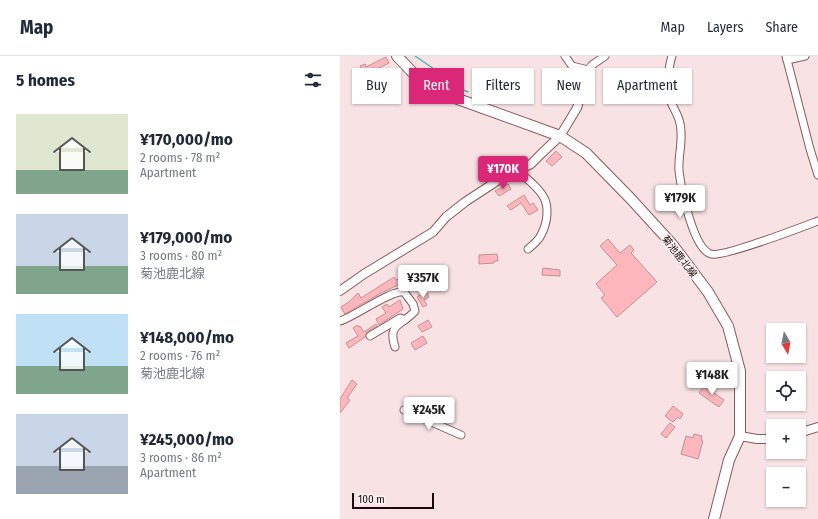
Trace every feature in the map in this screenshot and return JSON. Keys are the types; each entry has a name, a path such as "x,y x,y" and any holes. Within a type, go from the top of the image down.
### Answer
{"main road":[{"name":"菊池鹿北線","path":"396,56 414,74 444,94 560,136 586,153 632,199 672,244 708,292 728,326 740,371 740,436 728,460 714,519"}],"street":[{"path":"565,56 572,66 580,68"},
{"path":"590,68 605,56"},
{"path":"672,56 668,89 669,97 678,115 681,132 679,172 694,234 709,254 714,255 733,250 818,222"},
{"path":"805,56 786,58 818,175"},
{"path":"340,291 364,274 433,232 446,217 465,202 497,181 518,171 536,158 560,136 577,104"},
{"path":"518,171 544,197 547,210 547,221 541,237 528,249"},
{"path":"340,321 399,291 404,292 409,297 415,311 394,329 391,336 395,347"},
{"path":"370,336 400,318 405,320"},
{"path":"404,410 461,435"},
{"path":"806,431 818,427"},
{"path":"740,436 757,439 766,438"}],"building":[{"path":"386,57 389,63 379,68 361,68 360,66 365,64 366,67"},
{"path":"556,151 562,157 552,166 546,161"},
{"path":"508,184 511,189 499,196 495,191"},
{"path":"524,195 530,205 533,203 538,210 529,215 521,203 511,210 507,206"},
{"path":"608,239 620,253 630,245 634,250 631,253 657,282 617,317 601,298 605,295 596,284 617,265 600,246"},
{"path":"497,254 498,261 494,261 494,263 479,264 479,255"},
{"path":"543,268 560,270 560,276 542,275"},
{"path":"408,275 410,281 381,293 345,314 341,307 349,302 358,293 361,298 394,277 396,280"},
{"path":"426,291 429,297 424,300 427,305 423,307 417,297"},
{"path":"400,300 403,309 379,325 376,319 386,313 382,307 387,304 389,307"},
{"path":"428,320 432,327 422,332 418,326"},
{"path":"376,324 377,326 367,332 365,337 349,348 346,343 358,336 353,328 357,325 358,327 360,326 364,332"},
{"path":"423,336 427,343 415,350 411,343"},
{"path":"352,380 357,384 347,398 350,400 340,413 340,399"},
{"path":"704,386 724,400 719,407 699,393"},
{"path":"673,406 683,414 680,419 678,417 673,422 665,416"},
{"path":"670,423 675,427 666,438 661,434"},
{"path":"694,434 702,436 701,440 703,441 698,459 681,454 686,436 693,438"}],"waterway":[{"path":"415,56 434,69 448,83 468,92"}]}
